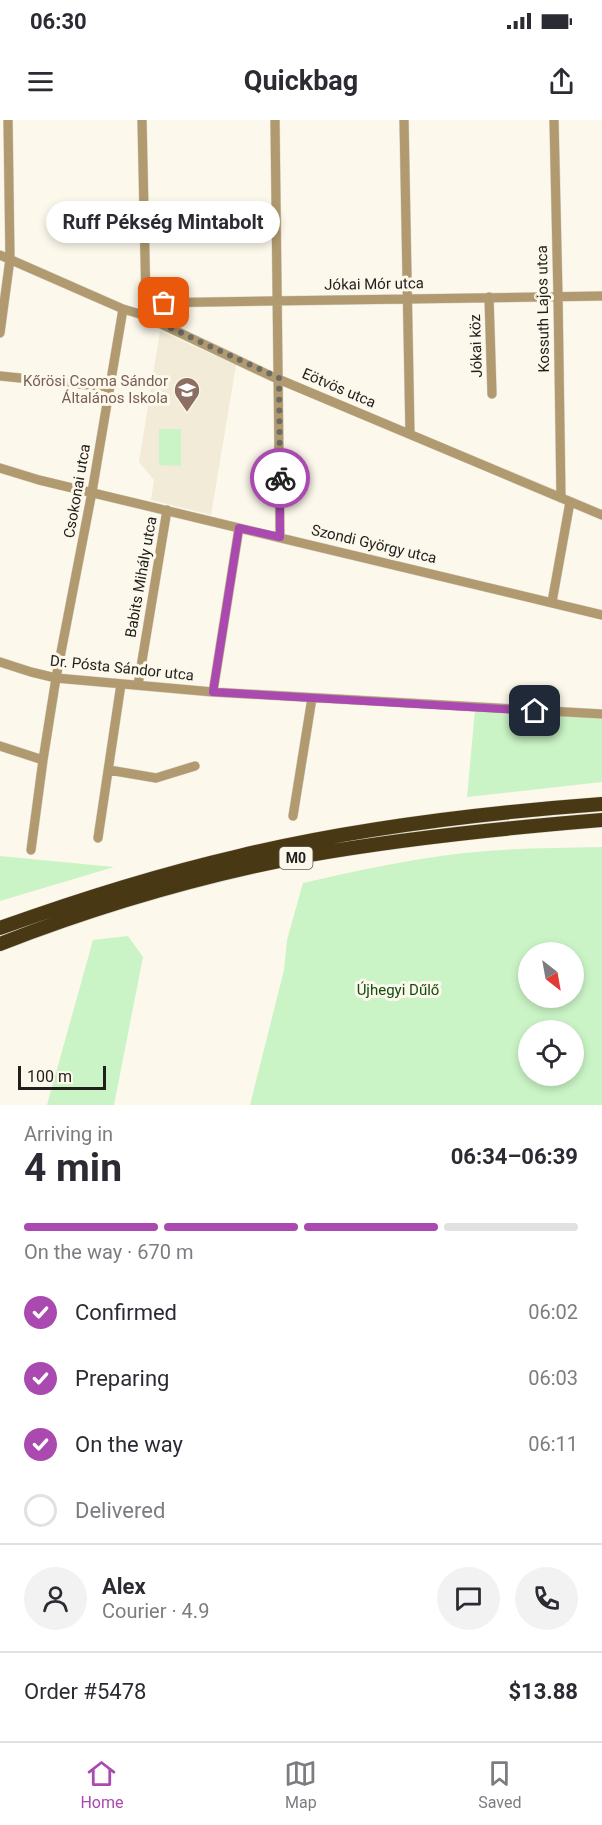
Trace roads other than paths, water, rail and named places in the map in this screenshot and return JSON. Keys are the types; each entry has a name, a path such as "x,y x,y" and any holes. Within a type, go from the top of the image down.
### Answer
{"highway":[{"name":"M0","path":"0,928 116,889 206,864 280,847 414,824 602,804"},
{"name":"M0","path":"0,944 127,900 220,875 308,855 437,836 602,820"}],"street":[{"path":"0,333 10,259 8,120"},
{"path":"140,314 146,303 142,120"},
{"path":"275,120 280,537"},
{"path":"405,120 410,434"},
{"name":"Kossuth Lajos utca","path":"552,602 565,500 554,120"},
{"name":"Eötvös utca","path":"0,255 123,309 140,314 279,378 602,515"},
{"name":"Jókai Mór utca","path":"146,303 602,296"},
{"name":"Jókai köz","path":"489,297 492,394"},
{"name":"Csokonai utca","path":"31,850 56,678 92,492 123,309"},
{"path":"0,376 109,387"},
{"name":"Szondi György utca","path":"0,468 39,480 602,615"},
{"name":"Babits Mihály utca","path":"138,685 167,510"},
{"path":"213,692 239,528"},
{"name":"Dr. Pósta Sándor utca","path":"0,662 56,678 213,692 602,714"},
{"path":"98,838 121,684"},
{"path":"293,816 312,698"},
{"path":"0,746 43,760"},
{"path":"109,770 156,778 195,766"}],"place":[{"name":"Ruff Pékség Mintabolt","path":"164,303"},
{"name":"Kőrösi Csoma Sándor Általános Iskola","path":"187,413"}],"park label":[{"name":"Újhegyi Dűlő","path":"398,990"}]}
